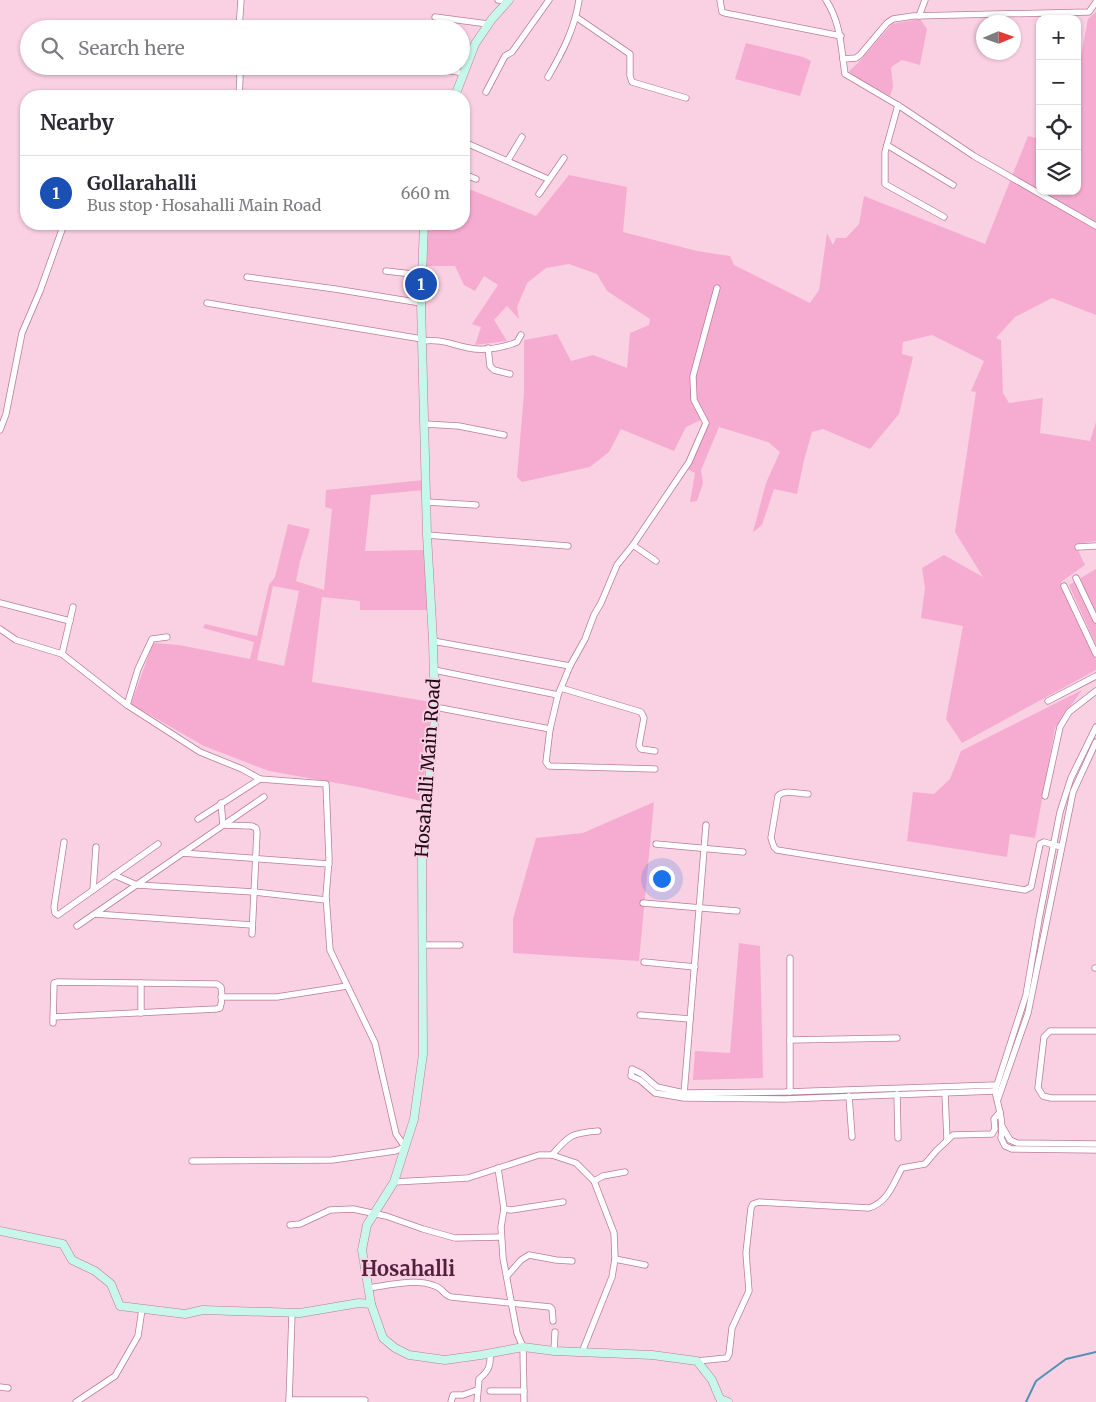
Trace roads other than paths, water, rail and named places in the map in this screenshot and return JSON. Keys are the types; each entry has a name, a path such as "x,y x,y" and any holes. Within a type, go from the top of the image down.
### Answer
{"street":[{"path":"240,20 241,0"},
{"path":"498,0 509,0"},
{"path":"470,57 475,44 488,24 509,0"},
{"path":"486,92 505,56 512,52 548,0"},
{"path":"548,77 563,49 576,17 579,0"},
{"path":"720,0 720,8 725,13 841,36"},
{"path":"826,0 832,8 841,36 845,74 898,105 974,156 1096,226"},
{"path":"920,16 925,0"},
{"path":"844,59 856,58 860,55 893,18 1089,12 1096,2"},
{"path":"436,17 458,20"},
{"path":"576,17 630,54 630,76 632,82 686,98"},
{"path":"470,22 488,24"},
{"path":"239,90 240,75"},
{"path":"457,90 463,75"},
{"path":"898,105 885,152 886,184 944,217"},
{"path":"508,160 522,137"},
{"path":"470,144 548,179"},
{"path":"887,145 953,185"},
{"path":"539,194 564,158"},
{"path":"470,176 476,179"},
{"path":"0,430 6,414 22,333 40,291 62,230"},
{"name":"Hosahalli Main Road","path":"424,230 421,303 427,536 435,707 422,857 423,1054 414,1119 394,1182 367,1225 362,1250 371,1304 383,1338 395,1348 409,1355 445,1360 523,1347 554,1351 652,1355 696,1361"},
{"path":"386,271 422,275"},
{"path":"247,277 421,303"},
{"path":"655,769 549,766 546,762 550,729 558,695 570,666 586,639 594,615 617,566 688,462 703,432 706,423 694,400 693,376 717,288"},
{"path":"207,303 422,340 437,340 469,348 488,348 512,344 517,342 521,335"},
{"path":"488,348 490,366 494,370 510,374"},
{"path":"425,424 459,426 504,436"},
{"path":"426,502 476,505"},
{"path":"427,536 568,546"},
{"path":"633,545 656,561"},
{"path":"1078,547 1096,546"},
{"path":"1076,578 1096,620"},
{"path":"1064,586 1096,654"},
{"path":"0,603 70,621"},
{"path":"62,654 73,607"},
{"path":"0,629 16,640 62,654 127,705 200,752 242,768 260,779 326,784 329,864 326,900 330,950 375,1043 396,1134 405,1147 395,1151 332,1160 192,1161"},
{"path":"127,705 138,669 152,639 167,637"},
{"path":"433,641 570,666"},
{"path":"434,670 558,695"},
{"path":"1048,701 1096,676"},
{"path":"561,688 641,712 644,718 639,745 641,749 655,752"},
{"path":"1045,796 1060,727 1069,712 1096,691"},
{"path":"435,707 550,729"},
{"path":"998,1099 1028,1013 1058,846 1060,812 1071,778 1096,727"},
{"path":"1096,742 1073,792 1039,919 1026,995 995,1088 1003,1128 1010,1140 1016,1144 1096,1144"},
{"path":"198,818 260,779"},
{"path":"808,794 786,792 778,796 771,838 777,850 1025,890 1031,887 1040,844 1044,842 1058,846"},
{"path":"77,926 264,797"},
{"path":"221,803 223,825"},
{"path":"223,825 256,828 258,836 252,934"},
{"path":"684,1095 706,825"},
{"path":"64,842 54,907 55,913 58,915 158,844"},
{"path":"656,844 743,852"},
{"path":"93,890 96,847"},
{"path":"182,853 329,864"},
{"path":"114,875 137,885 254,892 326,900"},
{"path":"643,903 737,911"},
{"path":"94,914 252,925"},
{"path":"423,945 460,945"},
{"path":"790,958 790,1092"},
{"path":"644,962 694,967"},
{"path":"58,982 217,984 221,987 222,997 220,1008 216,1009 53,1020 54,983 58,982"},
{"path":"141,983 141,1013"},
{"path":"222,997 277,997 347,986"},
{"path":"640,1015 690,1019"},
{"path":"1096,1031 1050,1031 1044,1036 1038,1088 1043,1096 1052,1098 1096,1098"},
{"path":"790,1040 896,1038"},
{"path":"995,1088 684,1095 657,1087 642,1074 632,1069 631,1076 640,1080 655,1093 684,1095 785,1098 945,1093 995,1088"},
{"path":"945,1093 947,1140"},
{"path":"897,1094 898,1138"},
{"path":"849,1096 852,1136"},
{"path":"696,1361 722,1360 727,1358 729,1354 732,1328 749,1291 746,1254 753,1204 759,1202 869,1208 879,1205 885,1199 902,1168 925,1164 954,1135 992,1134 995,1129 994,1119 1000,1112"},
{"path":"1003,1128 1001,1138 1005,1146 1012,1149 1096,1150"},
{"path":"552,1155 572,1135 578,1132 598,1131"},
{"path":"394,1182 468,1178 539,1156 552,1155 576,1163 594,1182 614,1233 616,1259 612,1277 582,1352"},
{"path":"498,1168 504,1209 501,1227 503,1258 517,1333 523,1347 524,1402"},
{"path":"594,1182 603,1176 625,1172"},
{"path":"504,1209 511,1210 563,1202"},
{"path":"290,1226 300,1224 330,1210 353,1209 375,1213 455,1238 501,1237"},
{"path":"0,1231 63,1244 72,1260 95,1272 111,1284 120,1306 185,1314 203,1310 300,1313 359,1303 371,1304"},
{"path":"507,1276 521,1260 529,1255 572,1261"},
{"path":"616,1259 645,1265"},
{"path":"368,1288 401,1284 428,1284 436,1286 450,1297 550,1307 552,1308 553,1321"},
{"path":"76,1402 115,1376 138,1336 142,1309"},
{"path":"292,1313 289,1401 365,1400"},
{"path":"554,1351 555,1332"},
{"path":"477,1402 479,1379 487,1373 491,1364 490,1353"},
{"path":"696,1361 712,1380 720,1399 728,1402"},
{"path":"0,1387 8,1388"},
{"path":"451,1402 453,1395 463,1395 477,1390"},
{"path":"490,1391 524,1391"}],"waterway":[{"path":"1026,1402 1036,1381 1066,1359 1096,1352"}],"place":[{"name":"Gollarahalli","path":"421,284"}],"district":[{"name":"Hosahalli","path":"408,1269"}]}
